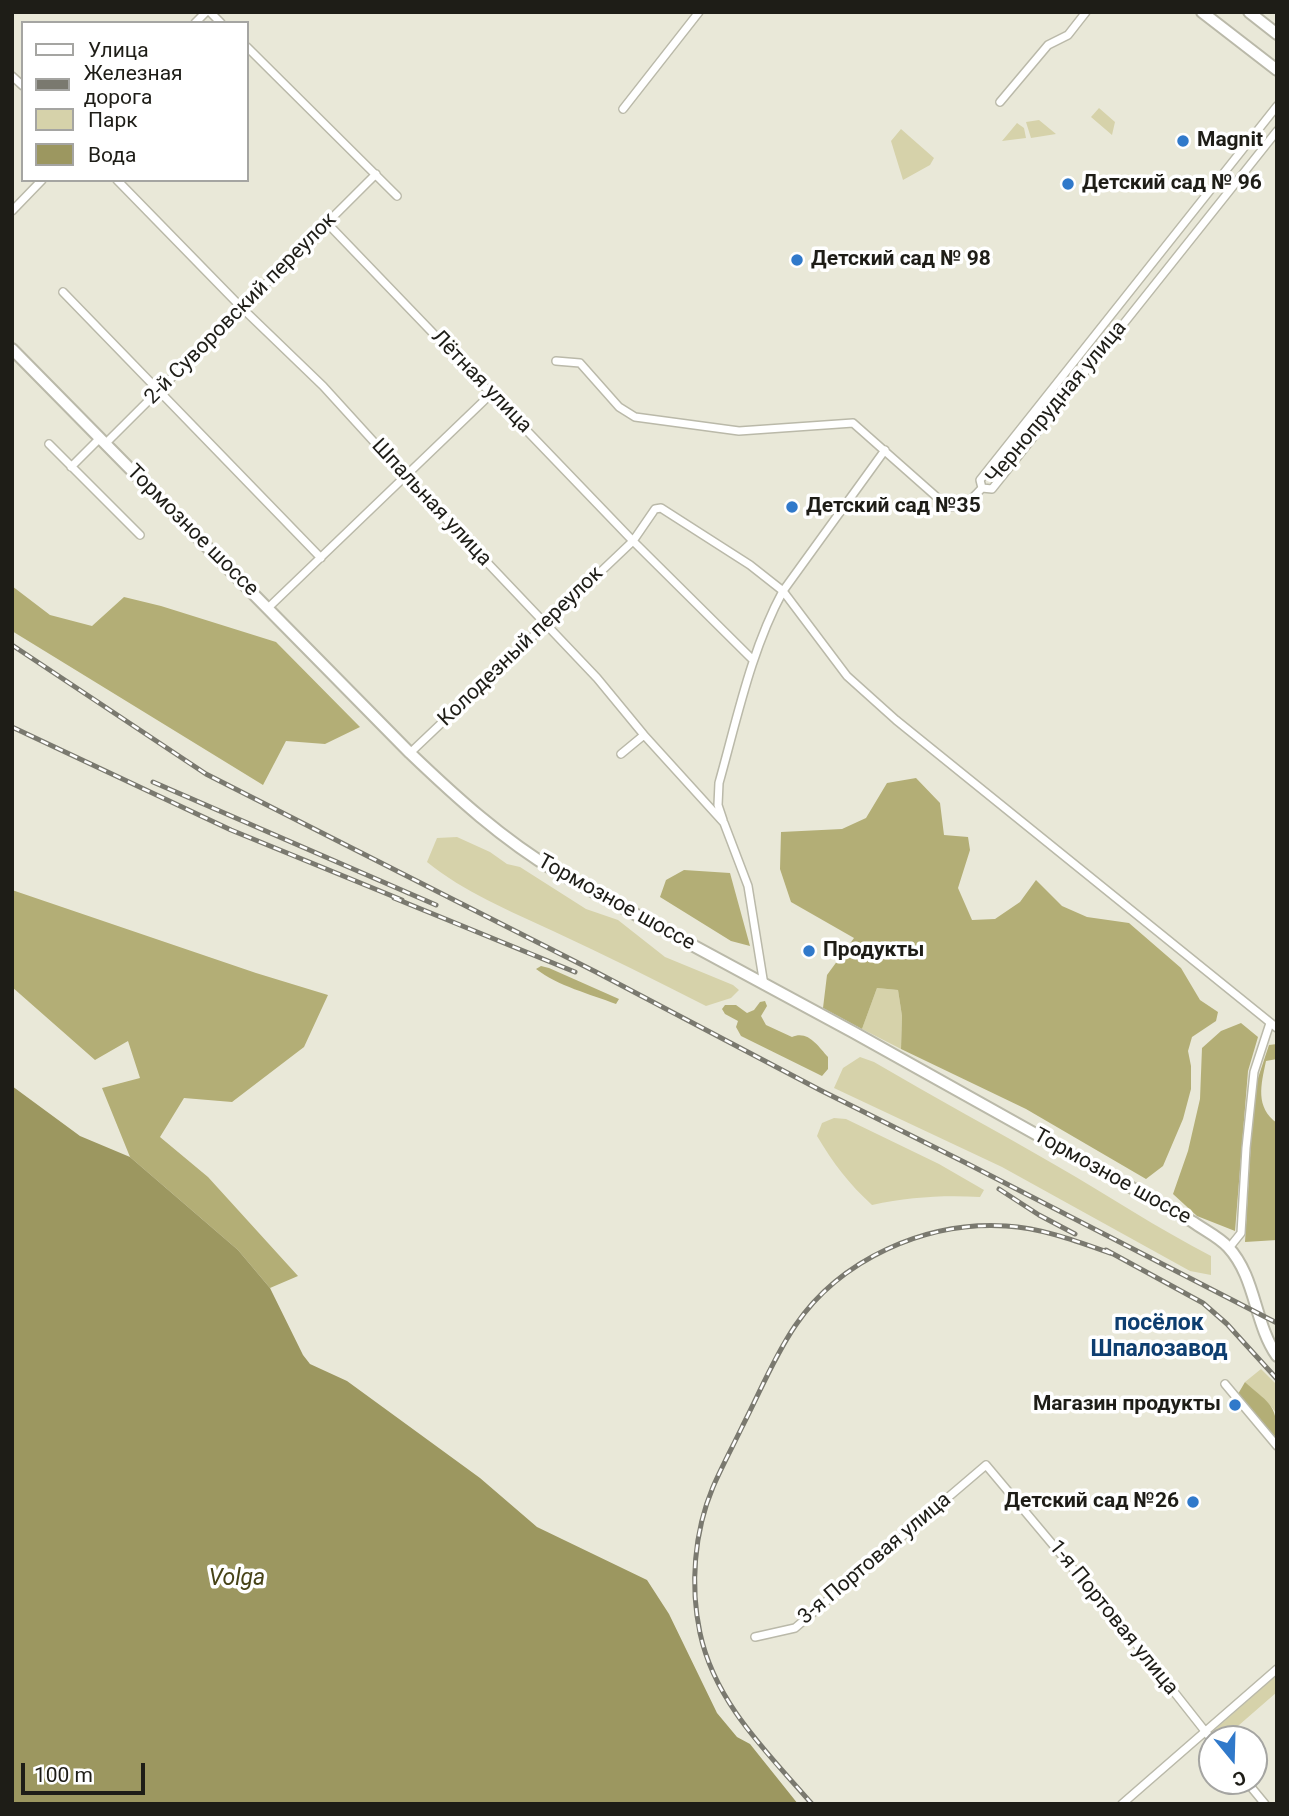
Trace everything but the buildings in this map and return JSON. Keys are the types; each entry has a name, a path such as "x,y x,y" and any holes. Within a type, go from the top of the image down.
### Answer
{"street":[{"path":"623,109 699,12"},
{"path":"1000,102 1048,45 1068,35 1086,12"},
{"path":"1202,12 1277,70"},
{"path":"1249,12 1277,34"},
{"path":"248,48 397,195"},
{"name":"Чернопрудная улица","path":"1277,106 980,480 982,488 992,489 1277,131"},
{"name":"2-й Суворовский переулок","path":"71,467 158,391 376,174"},
{"path":"12,211 39,182"},
{"name":"Шпальная улица","path":"119,182 241,307 323,386 405,477 597,678 644,735 724,823 748,886 764,985"},
{"name":"Лётная улица","path":"327,223 633,541 753,660"},
{"path":"63,292 321,558"},
{"name":"Тормозное шоссе","path":"12,349 410,753 478,817 531,856 1193,1222 1229,1248 1241,1265 1265,1332 1277,1356"},
{"path":"556,361 580,363 620,407 635,417 739,431 853,423 948,507 970,501 982,488"},
{"path":"268,608 492,393"},
{"path":"49,444 140,536"},
{"path":"724,823 718,805 719,783 753,660 770,615 783,591 885,450"},
{"name":"Колодезный переулок","path":"410,753 633,541 655,509 661,508 750,565 783,591"},
{"path":"783,591 847,677 896,720 1273,1026 1254,1072 1241,1233 1229,1248"},
{"path":"621,754 644,735"},
{"path":"1225,1384 1277,1446"},
{"name":"3-я Портовая улица","path":"755,1637 795,1628 986,1465"},
{"name":"1-я Портовая улица","path":"986,1465 1137,1645 1200,1725"},
{"path":"1213,1725 1277,1669"},
{"path":"1122,1804 1198,1738"}],"green space":[{"path":"1099,108 1115,122 1112,135 1091,117"},
{"path":"1039,120 1056,134 1031,138 1026,122"},
{"path":"1017,123 1024,128 1026,138 1002,141"},
{"path":"901,129 934,158 930,165 903,180 891,141"},
{"path":"457,837 490,852 507,864 520,867 586,909 618,920 665,957 733,985 739,990 731,998 706,1006 472,892 427,862 437,838"},
{"path":"877,988 898,990 902,1016 901,1049 862,1029"},
{"path":"860,1057 874,1062 1012,1140 1211,1256 1211,1275 1190,1271 1002,1167 834,1088 843,1068"},
{"path":"834,1118 846,1119 939,1164 984,1190 980,1197 926,1197 872,1205 842,1173 817,1136 822,1123"},
{"path":"1261,1369 1277,1385 1277,1414 1245,1382"},
{"path":"1277,1675 1277,1692 1239,1725 1220,1725"}],"shaded area":[{"path":"12,586 50,615 92,626 124,597 276,642 360,727 325,744 286,741 263,785 12,631"},
{"path":"916,778 940,803 944,835 968,837 970,850 958,888 972,920 995,919 1020,902 1036,880 1062,906 1087,917 1129,923 1181,968 1200,1000 1218,1012 1216,1021 1192,1037 1188,1051 1191,1089 1183,1119 1163,1166 1146,1179 1026,1109 901,1049 902,1016 898,990 877,988 862,1029 823,1008 827,975 854,938 791,902 780,869 781,832 842,829 866,818 887,783"},
{"path":"684,870 730,873 750,946 731,941 660,897 666,880"},
{"path":"12,890 328,995 304,1047 232,1102 184,1098 160,1137 208,1177 298,1276 270,1288 238,1250 130,1157 102,1088 140,1078 128,1041 95,1060 12,987"},
{"path":"541,966 619,999 616,1004 564,985 536,969"},
{"path":"765,1001 767,1006 761,1016 766,1025 792,1037 808,1037 828,1057 828,1069 822,1076 741,1036 736,1027 738,1021 725,1014 722,1009 725,1005 736,1005 747,1013"},
{"path":"1241,1023 1258,1037 1248,1071 1235,1231 1197,1216 1173,1194 1188,1151 1200,1099 1202,1048 1221,1031"},
{"path":"1277,1044 1277,1059 1266,1061 1261,1095 1265,1110 1277,1123 1277,1240 1245,1242 1254,1090 1269,1045"},
{"path":"1245,1382 1274,1412 1277,1441 1238,1394"}],"water":[{"name":"Volga","path":"12,1086 80,1136 130,1157 238,1250 270,1288 310,1364 347,1381 480,1478 537,1527 647,1580 669,1614 717,1713 737,1737 750,1744 798,1804 12,1804"}],"railway":[{"path":"12,645 206,774 1277,1323"},
{"path":"12,727 231,830 402,900"},
{"path":"153,782 436,905"},
{"path":"394,898 575,972"},
{"path":"999,1189 1075,1234"},
{"path":"812,1804 730,1704 707,1658 695,1597 698,1541 707,1504 720,1471 780,1350 814,1302 836,1281 887,1249 916,1238 976,1226 1020,1227 1074,1240 1113,1254"},
{"path":"1106,1250 1203,1303 1227,1324 1277,1379"}],"place":[{"name":"Magnit","path":"1183,141"},
{"name":"Детский сад № 96","path":"1068,184"},
{"name":"Детский сад № 98","path":"797,260"},
{"name":"Детский сад №35","path":"792,507"},
{"name":"Продукты","path":"809,951"},
{"name":"Магазин продукты","path":"1235,1405"},
{"name":"Детский сад №26","path":"1193,1502"}],"district":[{"name":"посёлок Шпалозавод","path":"1159,1337"}]}
